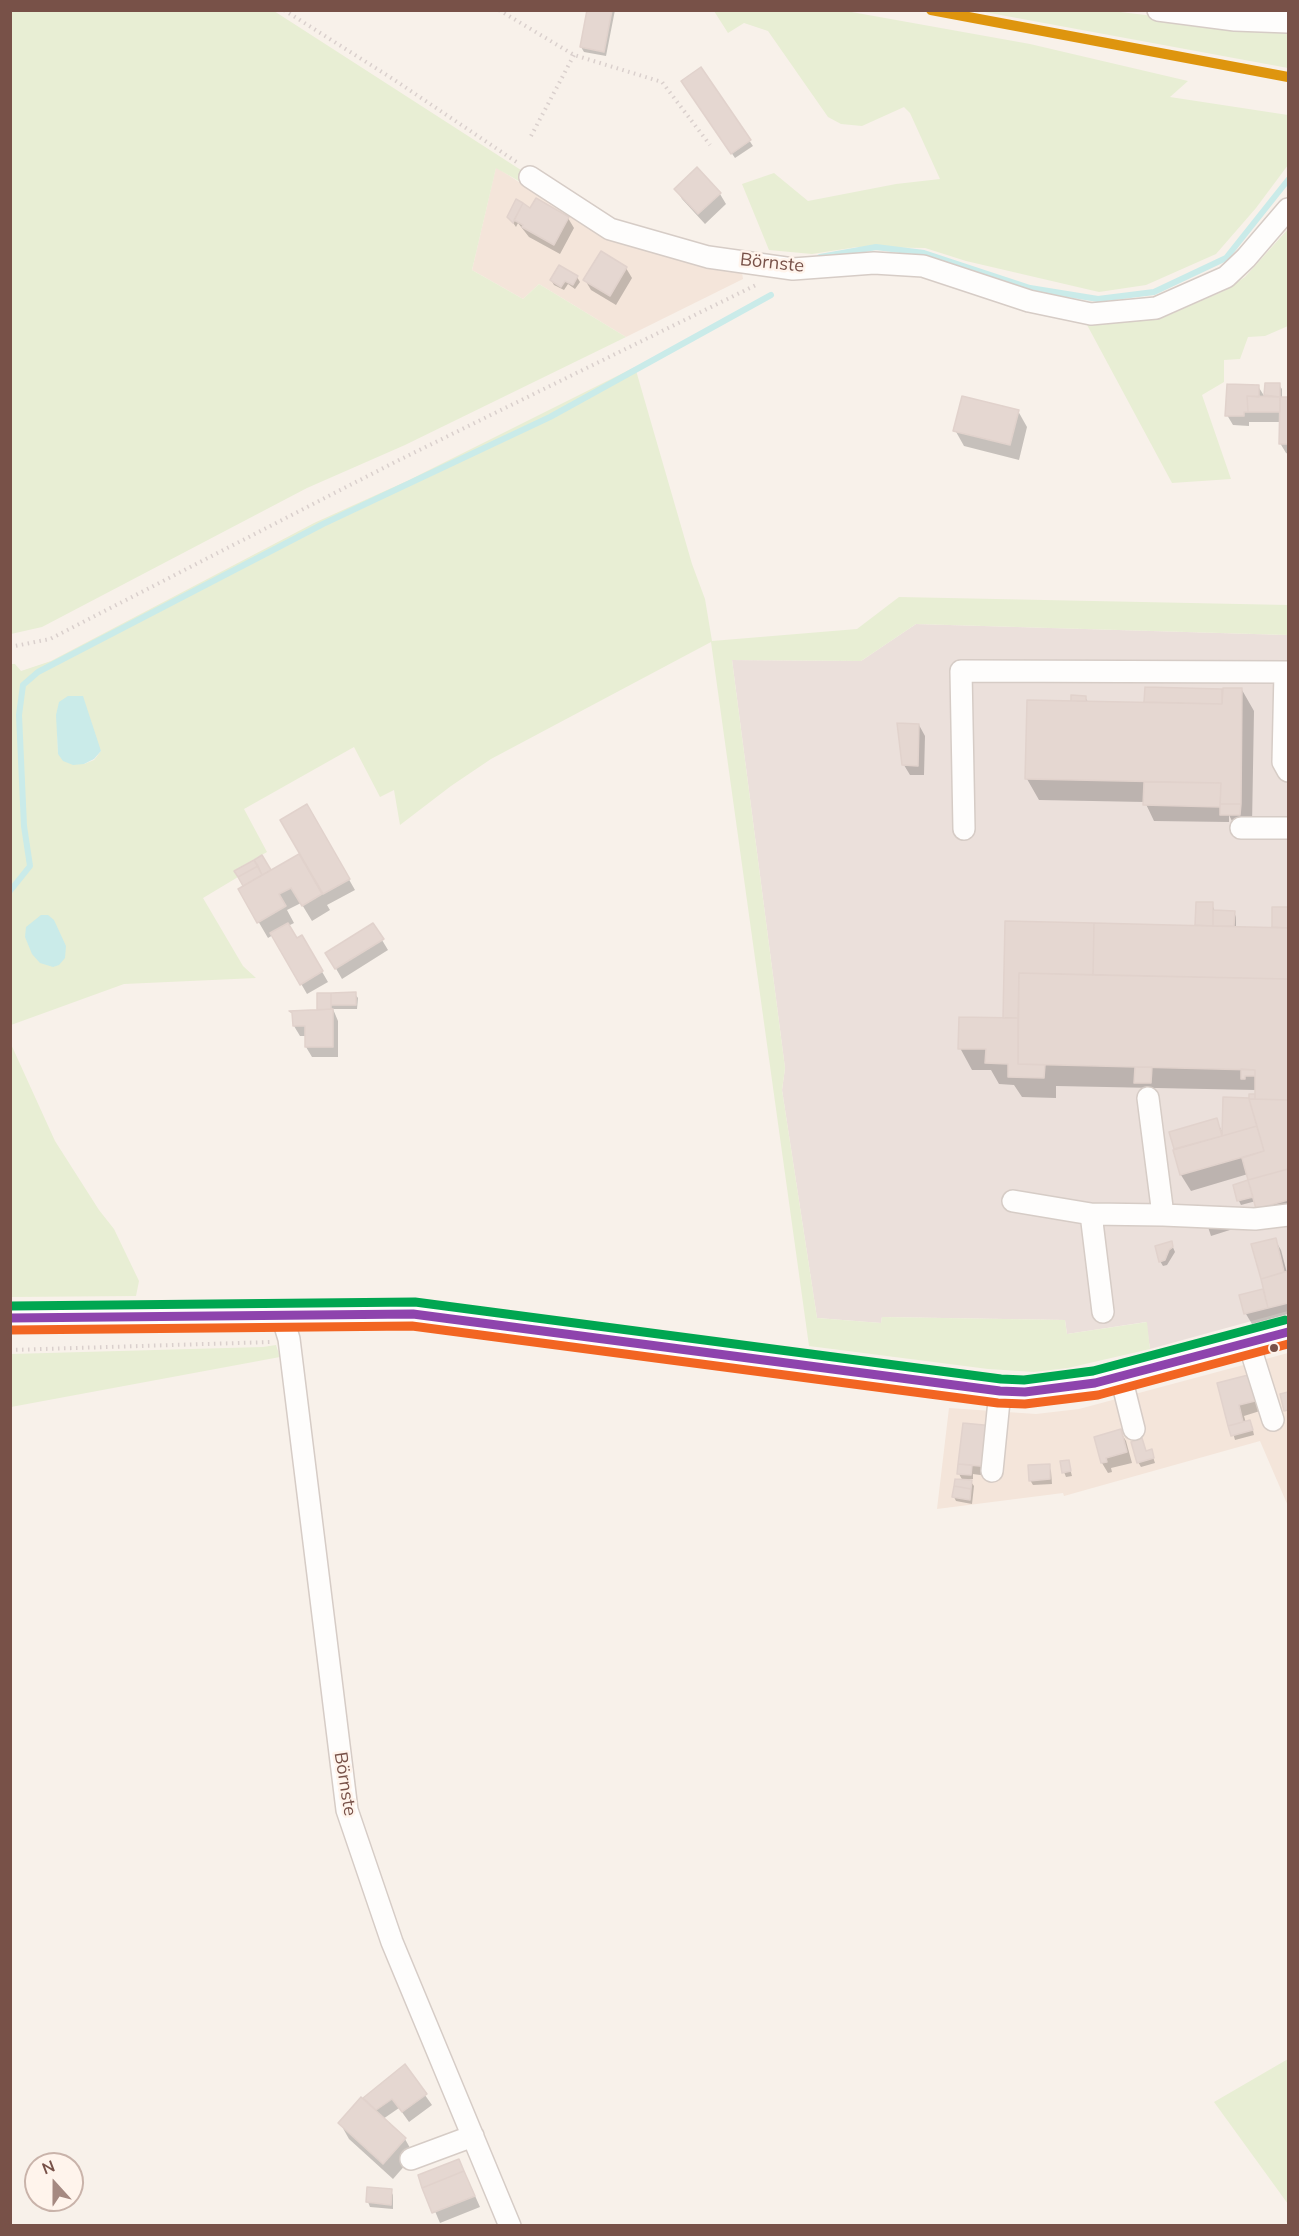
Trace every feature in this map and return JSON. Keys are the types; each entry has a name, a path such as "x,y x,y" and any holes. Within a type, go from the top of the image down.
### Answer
{"street":[{"path":"1158,10 1235,20 1288,22"},
{"name":"Börnste","path":"530,177 610,230 708,257 793,269 874,263 923,267 1029,301 1091,314 1156,308 1226,277 1288,210"},
{"path":"964,829 961,671 1287,672 1283,762 1288,771"},
{"path":"1241,828 1288,828"},
{"path":"1148,1098 1163,1215"},
{"path":"1013,1202 1091,1214 1255,1219 1288,1215"},
{"path":"1091,1214 1103,1312"},
{"path":"10,1318 413,1314 1000,1391 1047,1391 1121,1377 1288,1332"},
{"name":"Börnste","path":"282,1316 289,1339 347,1810 392,1942 510,2226"},
{"path":"1249,1344 1273,1420"},
{"path":"1121,1377 1134,1429"},
{"path":"992,1471 1000,1391"},
{"path":"411,2159 473,2136"}],"path":[{"path":"284,10 393,79 524,167 530,177"},
{"path":"499,10 574,55 663,82 710,145"},
{"path":"531,136 574,55"},
{"path":"10,648 50,639 395,462 763,282"},
{"path":"10,1350 264,1343 289,1339"}],"shaded area":[{"path":"496,167 606,239 709,267 742,272 743,279 626,337 539,284 523,299 472,270"},
{"path":"916,624 1288,635 1288,1311 1150,1349 1146,1322 1067,1334 1065,1320 882,1317 881,1323 817,1318 782,1090 785,1068 732,660 861,661"},
{"path":"1288,1353 1288,1506 1260,1441 1064,1496 1063,1493 937,1509 949,1408 1036,1414 1079,1409"}],"green space":[{"path":"10,11 274,11 524,172 524,184 496,168 472,270 523,299 539,284 626,337 405,445 307,488 42,627 11,634"},
{"path":"714,11 846,11 1030,44 1188,81 1170,97 1288,115 1288,165 1256,208 1216,254 1146,285 1099,292 966,261 925,248 857,247 812,254 769,250 742,184 774,173 808,201 896,184 940,179 910,113 904,107 862,126 841,124 828,117 768,31 744,23 728,33"},
{"path":"979,11 1112,11 1288,32 1288,68"},
{"path":"1288,229 1288,326 1265,336 1248,337 1240,359 1224,360 1224,382 1202,395 1231,479 1172,483 1086,323 1160,319 1226,290 1245,277"},
{"path":"635,367 692,564 705,599 712,641 857,629 899,597 1288,605 1288,635 916,624 861,661 732,660 785,1068 782,1090 817,1318 881,1323 882,1317 1065,1320 1067,1334 1147,1322 1150,1349 1068,1368 1034,1372 988,1369 809,1346 711,642 491,759 400,825 394,790 380,797 354,747 244,809 267,852 235,870 238,877 203,898 243,966 256,978 124,984 11,1025 11,664 15,664 21,671 51,661 314,523 407,481","holes":["57,725 101,751 94,760 84,764 58,754"]},
{"path":"10,1042 55,1141 99,1210 114,1229 139,1281 136,1296 11,1297"},
{"path":"276,1345 280,1357 11,1407 11,1354"},
{"path":"1288,2059 1288,2204 1214,2102"}],"water":[{"path":"68,696 83,696 101,751 94,759 84,764 73,765 63,761 58,754 56,715 59,702"},
{"path":"41,915 48,915 54,920 66,946 65,958 59,965 53,967 40,963 32,954 25,937 26,927"}],"building":[{"path":"587,10 612,10 604,52 580,47"},
{"path":"701,67 751,140 731,154 681,81"},
{"path":"697,167 721,193 698,214 674,189"},
{"path":"536,198 569,217 554,245 514,220 523,203 530,208"},
{"path":"516,199 523,203 513,223 507,217"},
{"path":"601,251 627,267 610,296 583,280"},
{"path":"559,265 578,276 573,285 565,281 561,287 550,280"},
{"path":"1265,383 1280,383 1280,397 1264,395"},
{"path":"1227,384 1259,385 1259,397 1247,396 1248,412 1244,412 1244,416 1225,416"},
{"path":"962,396 1019,410 1010,445 953,431"},
{"path":"1247,396 1280,397 1280,412 1248,412"},
{"path":"1280,397 1288,397 1288,444 1279,444"},
{"path":"1145,687 1222,689 1222,704 1144,702"},
{"path":"1223,688 1242,688 1241,804 1220,804 1221,783 1025,779 1027,700 1222,704"},
{"path":"1071,695 1086,696 1086,701 1071,701"},
{"path":"897,723 919,724 918,766 902,765"},
{"path":"1144,782 1221,783 1220,807 1143,805"},
{"path":"307,804 350,879 323,894 280,820"},
{"path":"1220,804 1241,804 1240,815 1220,815"},
{"path":"299,854 322,894 302,906 291,888 279,894 286,906 257,923 238,889"},
{"path":"262,855 271,870 262,875 254,860"},
{"path":"254,860 258,866 238,877 234,871"},
{"path":"258,866 262,875 243,886 238,877"},
{"path":"1196,902 1213,902 1213,926 1195,925"},
{"path":"1272,907 1288,907 1288,928 1272,927"},
{"path":"1213,910 1235,911 1234,926 1213,926"},
{"path":"1005,921 1094,923 1093,975 1019,973 1018,1018 1003,1018"},
{"path":"288,923 297,938 302,935 323,971 300,985 270,933"},
{"path":"373,923 384,939 335,969 325,953"},
{"path":"1094,923 1288,928 1288,979 1093,975"},
{"path":"1019,973 1288,979 1288,1100 1255,1099 1255,1070 1018,1064"},
{"path":"356,992 356,1005 331,1005 331,993"},
{"path":"317,993 331,993 331,1009 317,1010"},
{"path":"333,1009 333,1047 305,1047 305,1026 293,1026 292,1013 289,1011"},
{"path":"959,1017 1018,1018 1018,1064 1045,1065 1044,1078 1008,1077 1008,1064 985,1063 986,1049 958,1049"},
{"path":"1135,1067 1152,1067 1151,1083 1134,1083"},
{"path":"1241,1069 1255,1070 1255,1076 1245,1076 1245,1079 1241,1079"},
{"path":"1249,1094 1255,1094 1255,1099 1249,1099 1257,1126 1222,1136 1223,1097 1249,1098"},
{"path":"1249,1099 1288,1100 1288,1169 1248,1180 1242,1158 1264,1151"},
{"path":"1217,1118 1222,1136 1174,1149 1169,1132"},
{"path":"1257,1126 1264,1151 1180,1175 1173,1150"},
{"path":"1288,1169 1288,1200 1256,1209 1248,1180"},
{"path":"1248,1180 1253,1197 1237,1201 1233,1185"},
{"path":"1276,1238 1284,1272 1261,1279 1251,1244"},
{"path":"1172,1241 1173,1247 1169,1250 1165,1260 1159,1262 1155,1246"},
{"path":"1288,1271 1288,1303 1268,1308 1261,1279"},
{"path":"1263,1289 1268,1308 1244,1314 1239,1295"},
{"path":"1252,1374 1259,1400 1239,1405 1243,1422 1228,1426 1217,1383"},
{"path":"1288,1392 1288,1410 1284,1411 1280,1394"},
{"path":"1250,1420 1253,1430 1231,1436 1228,1426"},
{"path":"963,1423 994,1426 990,1467 958,1464"},
{"path":"1121,1429 1127,1452 1106,1458 1107,1462 1101,1463 1094,1437"},
{"path":"1142,1438 1146,1451 1152,1449 1154,1458 1137,1463 1131,1442"},
{"path":"1069,1460 1071,1471 1062,1473 1060,1461"},
{"path":"958,1464 972,1465 971,1475 957,1474"},
{"path":"1050,1464 1050,1479 1029,1481 1028,1465"},
{"path":"955,1479 972,1480 971,1489 954,1486"},
{"path":"954,1486 971,1489 970,1500 952,1497"},
{"path":"405,2064 427,2094 402,2112 392,2099 376,2110 363,2098"},
{"path":"361,2097 406,2138 383,2164 338,2123"},
{"path":"459,2159 464,2171 422,2188 418,2175"},
{"path":"464,2171 475,2196 432,2213 422,2188"},
{"path":"367,2187 392,2189 391,2205 366,2202"}],"waterway":[{"path":"820,257 876,247 924,253 1030,288 1098,299 1154,292 1226,258 1288,180"},
{"path":"10,891 30,866 24,826 19,715 23,685 38,672 323,524 550,417 771,295"}],"transit line":[{"path":"931,10 1288,77"},
{"path":"10,1306 415,1302 1001,1379 1024,1380 1093,1371 1285,1320"},
{"path":"10,1318 413,1314 1000,1391 1025,1392 1095,1383 1288,1332"},
{"path":"10,1330 412,1326 998,1403 1025,1404 1098,1395 1288,1344"}]}
